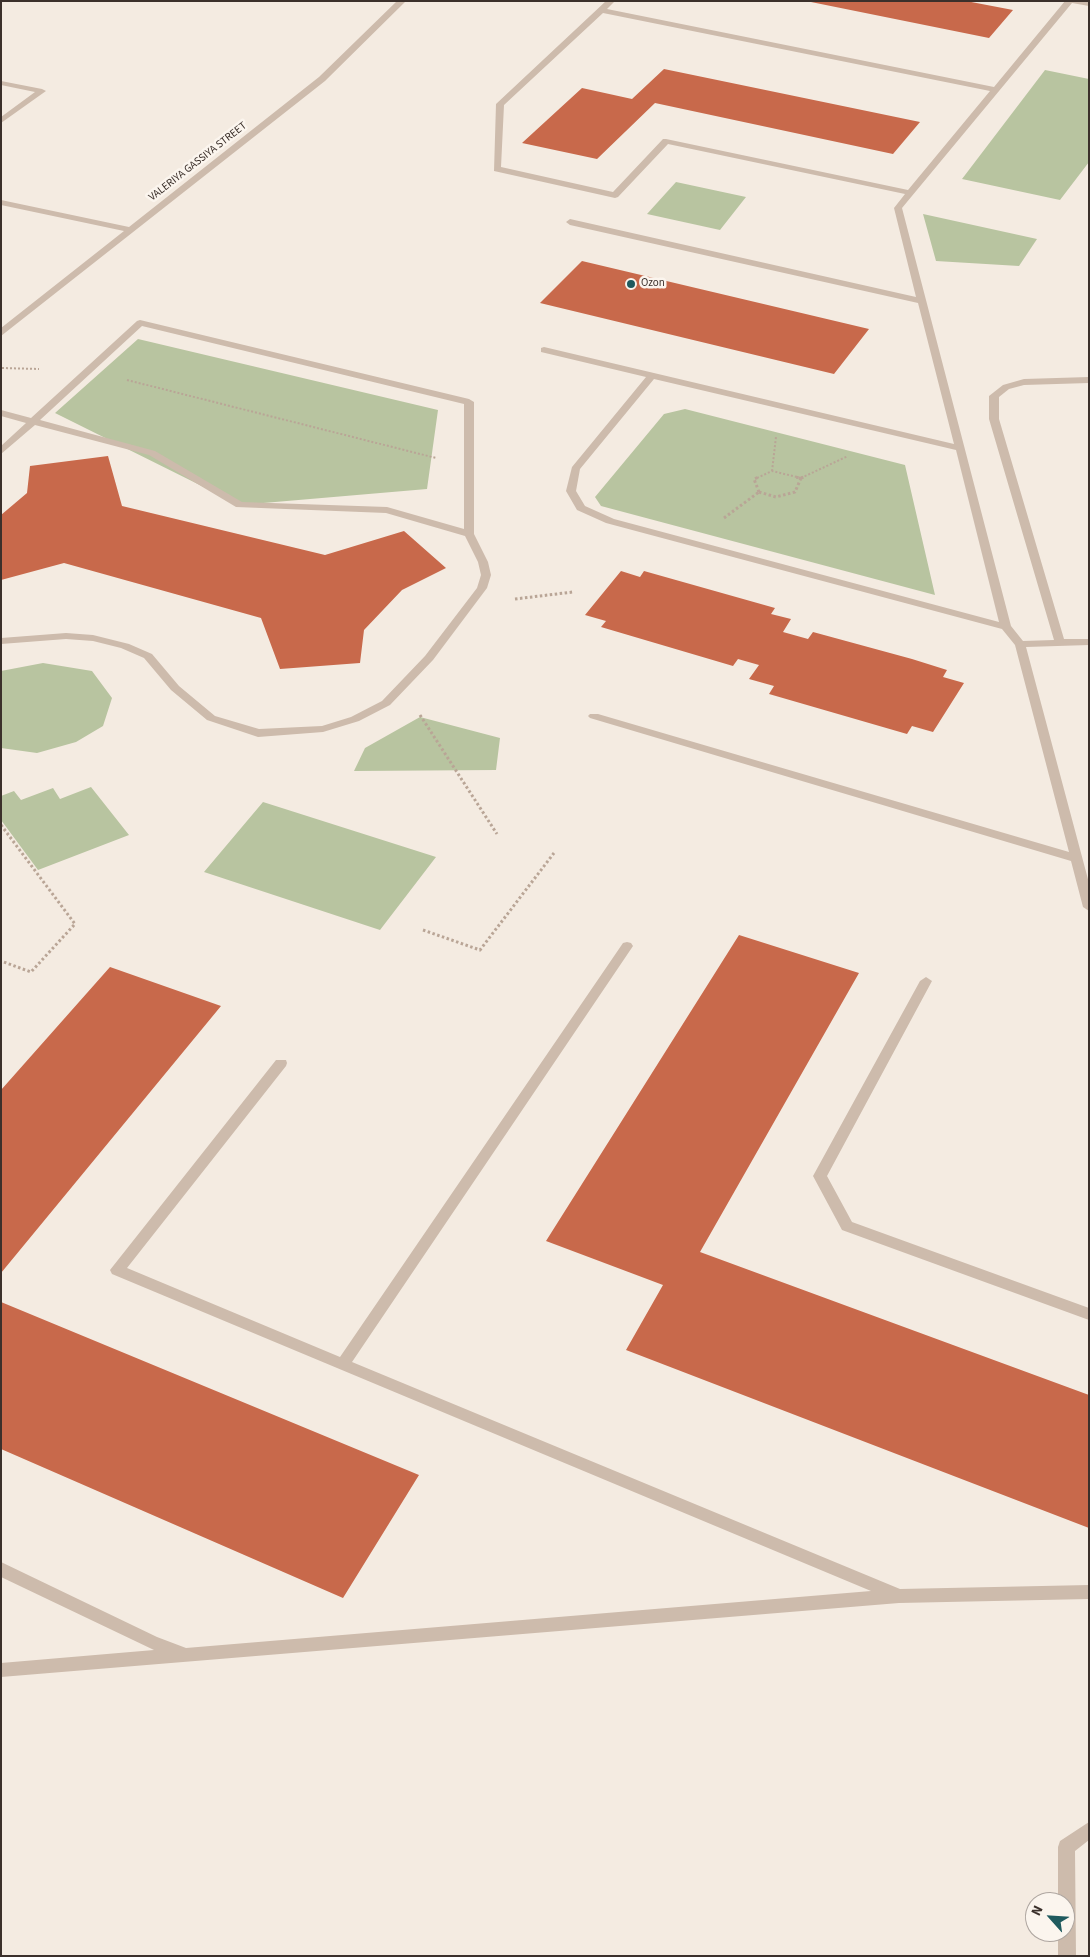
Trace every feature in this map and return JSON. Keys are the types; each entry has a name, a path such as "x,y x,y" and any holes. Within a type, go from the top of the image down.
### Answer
{"street":[{"name":"VALERIYA GASSIYA STREET","path":"1,332 322,79 402,1"},
{"path":"612,1 500,104 497,169 615,195 666,141 910,193"},
{"path":"1069,1 898,208 1006,627 1020,644 1089,907"},
{"path":"1074,1 1089,4"},
{"path":"601,10 996,90"},
{"path":"1,83 42,91 1,121"},
{"path":"1,202 131,230"},
{"path":"570,222 923,301"},
{"path":"1,451 140,323 469,402 469,534 483,562 486,575 482,588 429,658 386,702 355,720 323,728 258,733 211,718 176,688 148,656 125,646 93,638 66,636 1,641"},
{"path":"544,350 959,448"},
{"path":"652,376 575,469 571,491 581,508 610,521 1006,627"},
{"path":"1060,643 994,419 994,396 1006,386 1024,382 1089,380"},
{"path":"1,413 152,453 240,505 387,510 469,534"},
{"path":"1020,644 1089,642"},
{"path":"594,716 1075,858"},
{"path":"342,1363 627,946"},
{"path":"926,981 820,1176 847,1226 1089,1314"},
{"path":"281,1062 117,1270 899,1596"},
{"path":"1,1569 153,1644 185,1654"},
{"path":"1,1670 899,1596 1089,1592"},
{"path":"1067,1956 1066,1847 1089,1830"}],"path":[{"path":"2,368 89,371 468,466"},
{"path":"772,471 801,478 795,492 776,497 759,492 754,479 772,471"},
{"path":"688,542 704,533 759,492"},
{"path":"470,604 573,592"},
{"path":"401,686 497,834"},
{"path":"1,825 75,924 31,972 1,961"},
{"path":"423,930 480,950 554,853"}],"green space":[{"path":"1045,70 1089,79 1089,162 1060,200 962,179"},
{"path":"676,182 746,197 720,230 647,214"},
{"path":"923,214 1037,239 1019,266 936,261"},
{"path":"138,339 438,410 427,489 240,505 55,413"},
{"path":"685,409 905,465 935,595 601,506 595,497 664,414"},
{"path":"43,663 92,671 112,698 103,726 76,742 37,753 1,748 1,671"},
{"path":"420,717 500,738 496,770 354,771 365,748"},
{"path":"91,787 129,835 38,870 1,820 1,796 14,791 21,800 53,788 60,799"},
{"path":"263,802 436,857 380,930 204,872"}],"building":[{"path":"806,1 966,1 1013,10 989,38"},
{"path":"664,69 920,122 893,154 655,103 597,159 522,143 582,88 632,99"},
{"path":"582,261 869,329 834,374 540,303"},
{"path":"108,456 122,506 325,555 404,531 446,568 402,590 364,630 360,663 280,669 261,618 64,563 1,580 1,515 27,493 30,466"},
{"path":"621,571 640,577 644,571 775,608 771,614 791,619 783,632 808,639 813,632 912,659 947,670 943,677 964,683 933,732 912,726 907,734 769,694 774,686 749,679 759,665 738,659 733,666 601,627 606,621 585,615"},
{"path":"739,935 859,973 700,1252 1089,1395 1089,1528 626,1350 663,1285 546,1241"},
{"path":"110,967 221,1006 1,1273 1,1090"},
{"path":"1,1302 419,1475 343,1598 1,1449"}],"place":[{"name":"Ozon","path":"631,284"}]}
